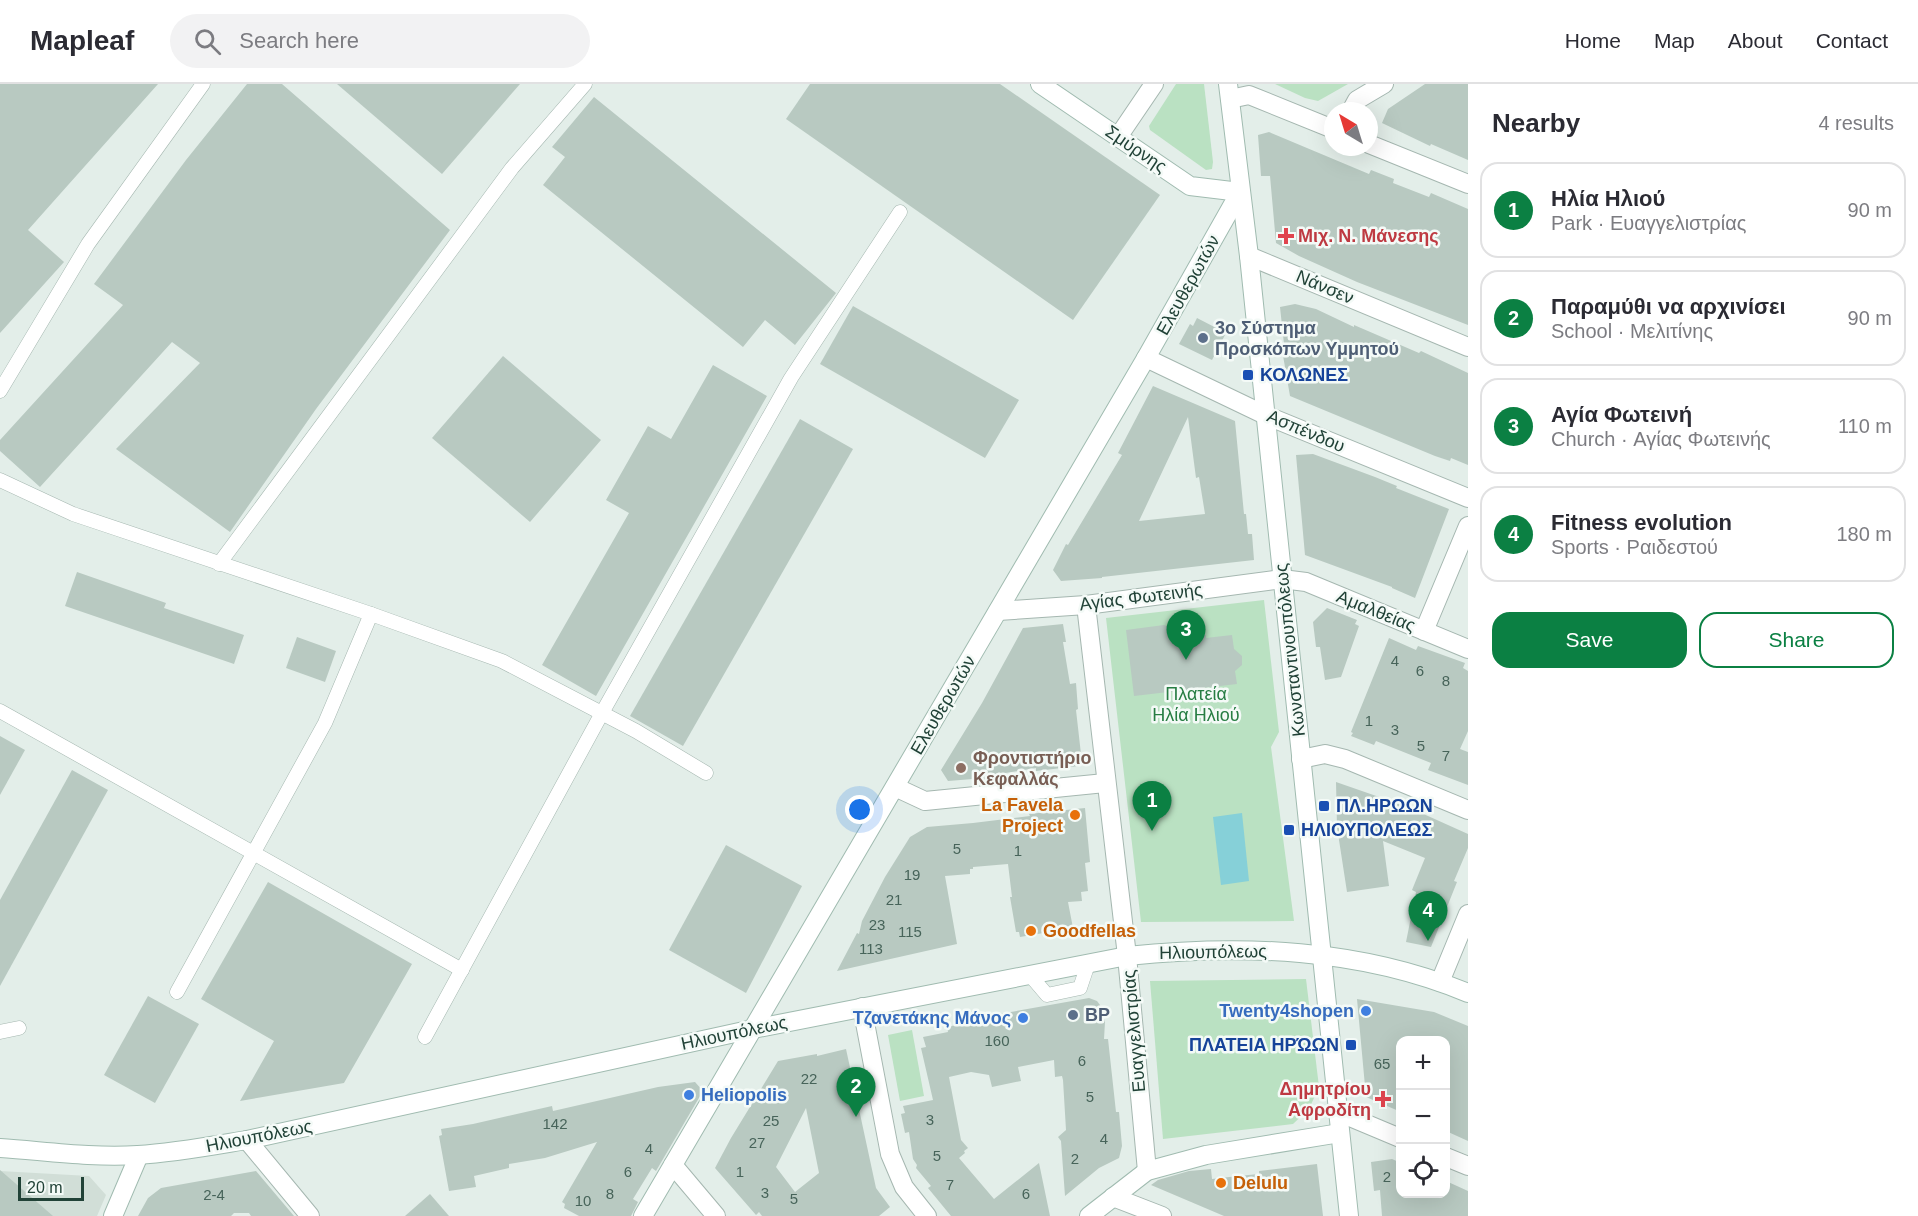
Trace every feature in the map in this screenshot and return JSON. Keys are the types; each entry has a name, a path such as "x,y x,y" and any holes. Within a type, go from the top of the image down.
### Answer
{"street":[{"name":"Σμύρνης","path":"1040,84 1190,186 1240,192"},
{"path":"1118,137 1154,84"},
{"path":"1356,102 1384,84"},
{"path":"1229,92 1249,95 1324,125"},
{"name":"Κωνσταντινουπόλεως","path":"1229,92 1249,256 1349,1216"},
{"path":"1378,148 1468,183"},
{"name":"Ελευθερωτών","path":"644,1216 1146,358 1240,192"},
{"name":"Νάνσεν","path":"1249,256 1468,347"},
{"name":"Ασπένδου","path":"1146,358 1265,415 1468,498"},
{"path":"1424,631 1468,525"},
{"name":"Αγίας Φωτεινής","path":"998,611 1086,605 1282,579"},
{"name":"Αμαλθείας","path":"1282,579 1306,582 1468,649"},
{"name":"Ευαγγελιστρίας","path":"1086,605 1127,956 1147,1171"},
{"path":"1301,759 1325,754 1346,759 1468,810"},
{"path":"895,787 925,801 1105,783"},
{"path":"1440,982 1468,914"},
{"name":"Ηλιουπόλεως","path":"0,1148 139,1155 247,1140 753,1029 1127,956 1184,950 1265,950 1321,955 1410,972 1468,993"},
{"path":"862,1007 890,1154 904,1187 927,1216"},
{"path":"1338,1112 1396,1136"},
{"path":"1089,1216 1147,1171 1206,1155 1340,1133"},
{"path":"247,1140 310,1216"},
{"path":"113,1216 139,1155"},
{"path":"1450,1158 1468,1166"},
{"path":"673,1165 716,1216"},
{"path":"1113,1197 1162,1216"}],"lane":[{"path":"0,391 88,244 203,84"},
{"path":"219,564 512,168 585,84"},
{"path":"425,1037 791,378 900,212"},
{"path":"0,480 73,514 371,614 502,661 603,713 706,773"},
{"path":"177,992 325,723 371,614"},
{"path":"0,711 462,970"},
{"path":"0,1032 19,1028"}],"shaded area":[{"path":"0,1171 89,1176 106,1195 97,1216 0,1216"}],"green space":[{"path":"1176,84 1204,84 1212,169 1206,170 1150,130 1149,126"},
{"path":"1275,84 1348,84 1318,101 1305,98"},
{"name":"Πλατεία Ηλία Ηλιού","path":"1264,600 1279,732 1271,747 1294,921 1141,922 1106,618"},
{"path":"1306,979 1319,1087 1309,1109 1293,1124 1163,1139 1150,981"},
{"path":"912,1030 924,1096 900,1101 888,1035"}],"water":[{"path":"1242,813 1249,881 1221,885 1213,817"}],"building":[{"path":"0,84 158,84 28,230 64,262 0,333"},
{"path":"247,84 282,84 450,230 316,409 230,532 116,449 200,363 172,342 40,487 0,451 0,440 123,305 94,284 186,160"},
{"path":"337,84 520,84 442,174"},
{"path":"810,84 1000,84 1160,195 1073,320 786,119"},
{"path":"1425,84 1468,84 1468,160 1431,144 1430,146 1382,123 1388,109"},
{"path":"594,97 836,293 795,345 765,320 743,347 543,185 565,157 552,147"},
{"path":"1269,132 1369,174 1371,170 1394,179 1393,183 1429,197 1431,193 1468,209 1468,325 1357,282 1276,243 1270,176 1261,176 1258,135"},
{"path":"1295,304 1316,309 1419,353 1421,351 1468,373 1468,465 1451,458 1450,461 1435,456 1290,396 1281,344 1284,344 1280,307"},
{"path":"853,306 1019,400 985,458 820,364"},
{"name":"3o Σύστημα Προσκόπων Υμμητού","path":"1197,318 1226,333 1212,360 1179,344 1190,324 1193,326"},
{"path":"503,356 601,440 530,522 432,438"},
{"path":"713,365 767,396 596,696 542,665 629,513 606,500 648,426 671,439"},
{"path":"1153,386 1235,421 1244,514 1246,514 1248,534 1252,534 1254,560 1061,581 1053,570 1066,544 1068,545 1122,455 1118,453","holes":["1188,417 1196,478 1199,477 1205,514 1139,521"]},
{"path":"800,419 853,449 683,746 630,716"},
{"path":"1313,454 1375,477 1449,509 1415,598 1392,587 1305,555 1296,455"},
{"path":"77,572 166,603 164,608 244,635 234,664 65,606"},
{"path":"1327,608 1357,620 1355,624 1359,626 1341,677 1325,680 1320,647 1316,647 1313,622"},
{"path":"1063,624 1066,642 1063,642 1070,684 1076,683 1078,709 1076,710 1082,763 1079,766 1036,771 1036,768 999,774 1000,779 973,782 973,779 948,781 941,770 982,703 1023,628"},
{"path":"1164,625 1171,628 1172,639 1232,635 1234,649 1242,656 1242,665 1235,671 1237,684 1134,696 1126,630"},
{"path":"297,637 336,651 325,682 286,668"},
{"path":"1389,638 1416,650 1418,646 1465,663 1463,668 1468,671 1468,731 1460,749 1468,752 1468,785 1428,770 1431,763 1376,741 1374,745 1351,736"},
{"path":"0,736 25,750 0,795"},
{"path":"72,770 108,790 0,986 0,900"},
{"path":"1336,782 1408,807 1468,834 1468,848 1454,881 1457,882 1431,947 1406,942 1416,892 1412,890 1425,858 1383,841 1389,886 1347,892 1337,827"},
{"path":"1085,808 1090,862 1085,863 1088,891 1081,892 1082,901 1068,902 1073,928 1020,937 1019,932 1016,932 1010,897 1012,897 1008,864 973,867 970,869 970,874 945,876 957,944 837,971 857,933 859,934 862,921 885,877 910,837 927,827"},
{"path":"726,845 802,886 746,993 669,950"},
{"path":"268,882 412,964 344,1083 240,1101 274,1041 201,999"},
{"path":"148,996 199,1024 155,1103 104,1075"},
{"path":"1089,998 1100,1005 1105,1022 1104,1039 1108,1039 1116,1112 1119,1112 1122,1146 1119,1158 1099,1168 1065,1196 1061,1141 1058,1137 1066,1130 1063,1080 1062,1076 1055,1077 1054,1060 1018,1067 1021,1081 992,1087 989,1075 971,1072 949,1077 961,1140 968,1148 959,1158 994,1199 1039,1163 1050,1216 951,1216 928,1188 931,1186 916,1168 909,1132 905,1133 901,1114 905,1113 903,1106 933,1100 921,1048 926,1047 923,1037 948,1032 947,1027 978,1020 977,1018"},
{"path":"1357,999 1434,1012 1468,1026 1468,1141 1450,1133 1450,1036 1396,1036 1396,1110 1366,1097"},
{"path":"846,1049 876,1188 890,1207 879,1216 762,1216 759,1212 756,1215 715,1168 778,1061 817,1054 817,1056","holes":["806,1108 819,1173 795,1192 776,1167"]},
{"path":"695,1082 703,1091 656,1171 652,1168 633,1199 638,1202 631,1216 579,1216 564,1208 565,1204 562,1202 597,1142 545,1158 509,1164 509,1168 474,1176 476,1187 449,1191 439,1136 442,1135 441,1129 552,1106 553,1111 658,1087"},
{"path":"1392,1159 1396,1161 1396,1198 1450,1198 1450,1183 1468,1191 1468,1216 1382,1216 1380,1190 1374,1191 1371,1162"},
{"path":"1317,1164 1323,1216 1224,1216 1151,1185 1158,1180 1189,1171 1211,1169 1212,1179"},
{"path":"0,1170 53,1216 0,1216"},
{"path":"256,1171 294,1216 251,1216 249,1213 234,1213 231,1216 138,1216 148,1198 161,1188"},
{"path":"430,1194 449,1216 405,1216"}],"place":[{"name":"Μιχ. Ν. Μάνεσης","path":"1286,236"},
{"name":"3o Σύστημα Προσκόπων Υμμητού","path":"1203,338"},
{"name":"ΚΟΛΩΝΕΣ","path":"1248,375"},
{"name":"Αγία Φωτεινή","path":"1186,660"},
{"name":"Φροντιστήριο Κεφαλλάς","path":"961,768"},
{"name":"ΠΛ.ΗΡΩΩΝ","path":"1324,806"},
{"name":"La Favela Project","path":"1075,815"},
{"name":"ΗΛΙΟΥΠΟΛΕΩΣ","path":"1289,830"},
{"name":"Ηλία Ηλιού","path":"1152,831"},
{"name":"Goodfellas","path":"1031,931"},
{"name":"Fitness evolution","path":"1428,941"},
{"name":"Twenty4shopen","path":"1366,1011"},
{"name":"BP","path":"1073,1015"},
{"name":"Τζανετάκης Μάνος","path":"1023,1018"},
{"name":"ΠΛΑΤΕΙΑ ΗΡΏΩΝ","path":"1351,1045"},
{"name":"Heliopolis","path":"689,1095"},
{"name":"Δημητρίου Αφροδίτη","path":"1383,1099"},
{"name":"Παραμύθι να αρχινίσει","path":"856,1117"},
{"name":"Delulu","path":"1221,1183"}]}
